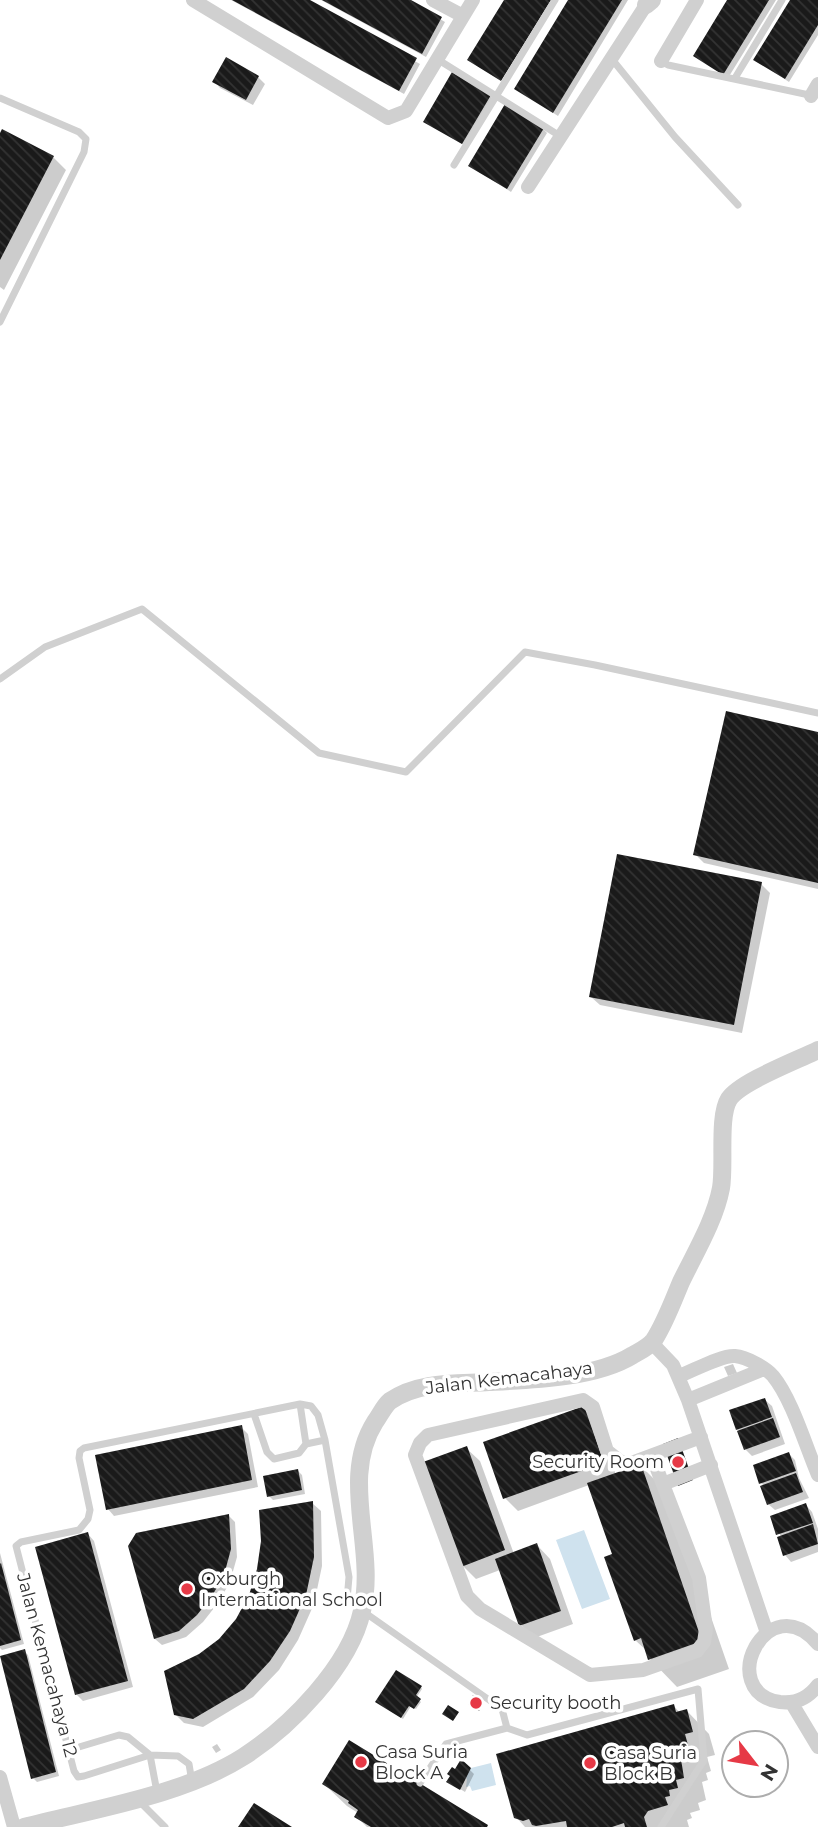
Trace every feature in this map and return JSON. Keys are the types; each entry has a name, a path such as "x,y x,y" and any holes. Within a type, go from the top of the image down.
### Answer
{"street":[{"path":"193,0 388,118 406,111 473,0"},
{"path":"433,0 463,16"},
{"path":"661,61 697,0"},
{"path":"528,187 648,2"},
{"path":"767,1633 679,1376 673,1365 652,1343 712,1215 721,1189 724,1114 728,1100 741,1087 818,1049"},
{"name":"Jalan Kemacahaya","path":"24,1827 209,1776 271,1738 313,1697 340,1659 362,1612 366,1577 358,1489 360,1469 371,1428 387,1403 411,1390 431,1386 555,1376 591,1370 622,1362 652,1343"},
{"path":"679,1376 734,1356 764,1369 783,1391 818,1475"},
{"path":"688,1400 764,1369"},
{"path":"652,1456 699,1578 706,1629 704,1642 697,1651 643,1670 590,1675 480,1609 467,1596 415,1455 420,1443 428,1435 583,1399 593,1407 607,1451 621,1462 634,1462 701,1437"},
{"path":"663,1484 711,1465"},
{"path":"816,1692 803,1699 778,1702 757,1689 749,1665 751,1652 757,1641 778,1628 802,1630 818,1644"},
{"path":"791,1702 818,1747"},
{"path":"0,1777 14,1827"}],"lane":[{"path":"454,165 555,0"},
{"path":"735,78 782,0"},
{"path":"611,58 675,137 738,205"},
{"path":"437,59 560,136"},
{"path":"661,61 668,65 816,92"},
{"path":"0,98 79,132 86,139 84,152 0,322"},
{"path":"0,679 45,647 142,609 319,753 406,772 525,652 818,713"},
{"path":"325,1440 306,1444 299,1453 274,1459 267,1452 254,1414 300,1404 312,1406 318,1415 325,1440 349,1577 346,1600 502,1709 508,1728"},
{"path":"300,1404 306,1444"},
{"name":"Jalan Kemacahaya 12","path":"150,1755 78,1777 16,1546 22,1542 79,1530 88,1519 90,1510 79,1458 80,1451 254,1414"},
{"path":"420,1783 446,1744 508,1728 527,1735 698,1689 704,1760 661,1827"},
{"path":"69,1750 118,1735 128,1737 150,1755 178,1756 189,1764 192,1782"},
{"path":"150,1755 157,1792"},
{"path":"136,1798 165,1827"}],"water":[{"path":"584,1530 610,1599 582,1609 556,1540"},
{"path":"491,1763 496,1785 472,1791 470,1786 466,1787 465,1777 471,1768"}],"building":[{"path":"232,0 310,0 417,58 399,91"},
{"path":"322,0 411,0 442,17 422,54"},
{"path":"504,0 551,0 501,81 467,60"},
{"path":"568,0 622,0 553,113 514,89"},
{"path":"727,0 769,0 723,75 693,56"},
{"path":"790,0 818,0 818,25 785,79 753,60"},
{"path":"226,57 259,76 246,100 212,82"},
{"path":"452,72 491,95 462,144 423,122"},
{"path":"505,104 544,128 507,189 468,166"},
{"path":"2,129 54,156 0,260 0,133"},
{"path":"726,711 818,732 818,883 693,855"},
{"path":"617,854 762,882 734,1025 589,997"},
{"path":"765,1398 772,1417 736,1430 729,1410"},
{"path":"584,1406 604,1463 503,1499 483,1442"},
{"path":"773,1418 780,1437 744,1450 737,1431"},
{"path":"242,1425 252,1480 106,1510 95,1455"},
{"name":"Security Room","path":"678,1438 693,1480 678,1486 663,1444"},
{"path":"467,1446 505,1550 461,1567 423,1462"},
{"path":"789,1452 796,1471 759,1484 753,1465"},
{"path":"641,1464 702,1641 648,1660 641,1638 634,1641 604,1557 612,1554 587,1483"},
{"path":"298,1469 302,1490 267,1497 263,1476"},
{"path":"796,1473 803,1492 767,1505 760,1486"},
{"path":"313,1501 314,1557 306,1595 290,1631 270,1661 244,1689 193,1719 174,1715 164,1671 199,1654 219,1639 236,1619 249,1595 257,1569 261,1541 259,1510"},
{"path":"806,1503 813,1523 776,1535 770,1516"},
{"path":"229,1514 231,1549 224,1575 212,1596 197,1615 179,1631 154,1639 128,1546 136,1533"},
{"path":"813,1524 818,1544 783,1556 777,1537"},
{"path":"88,1532 128,1681 75,1695 35,1547"},
{"path":"537,1543 561,1611 519,1626 495,1559"},
{"path":"0,1564 21,1640 0,1646"},
{"path":"25,1649 56,1772 31,1779 0,1656"},
{"path":"396,1670 422,1686 416,1695 421,1699 414,1709 409,1706 401,1718 375,1702"},
{"name":"Security booth","path":"473,1695 484,1702 479,1711 468,1704"},
{"name":"Casa Suria Block B","path":"674,1704 676,1712 687,1709 693,1732 685,1734 689,1749 685,1750 687,1757 681,1759 684,1778 676,1780 678,1788 669,1790 670,1796 665,1797 668,1805 648,1811 644,1817 647,1827 625,1827 624,1823 612,1827 567,1827 566,1821 536,1826 532,1825 529,1819 523,1821 514,1818 496,1754"},
{"path":"448,1705 459,1712 453,1721 442,1714"},
{"name":"Casa Suria Block A","path":"349,1740 488,1825 487,1827 371,1827 354,1817 358,1810 322,1784"},
{"path":"461,1759 471,1768 460,1790 446,1782 450,1776 447,1774 452,1767 455,1769"},
{"path":"254,1803 292,1827 238,1827"}],"place":[{"name":"Security Room","path":"678,1462"},
{"name":"Oxburgh International School","path":"187,1589"},
{"name":"Security booth","path":"476,1703"},
{"name":"Casa Suria Block A","path":"361,1762"},
{"name":"Casa Suria Block B","path":"590,1763"}]}
